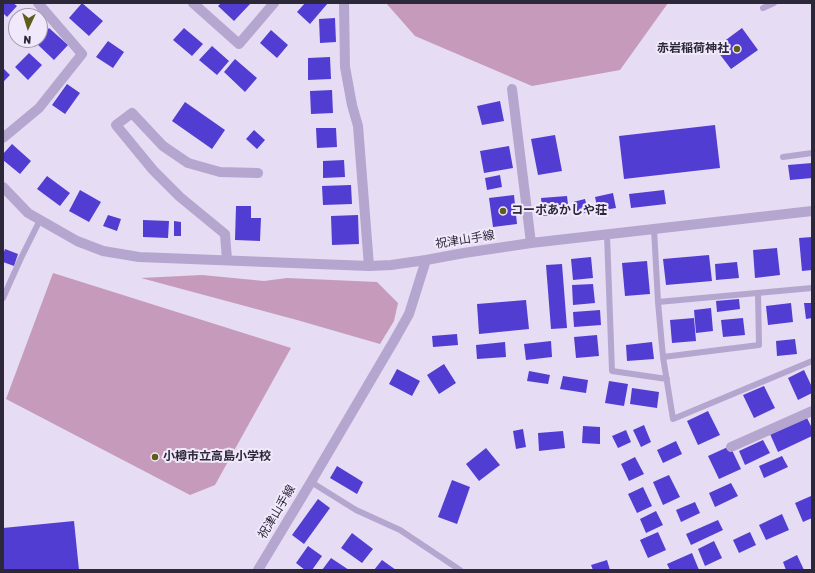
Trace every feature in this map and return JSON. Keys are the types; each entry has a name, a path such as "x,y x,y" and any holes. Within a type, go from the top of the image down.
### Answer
{"street":[{"path":"3,138 40,108 82,54 38,3"},
{"path":"194,3 239,44 274,3"},
{"path":"344,3 345,67 352,105 358,126 369,266"},
{"path":"512,89 530,243"},
{"path":"227,260 225,234 180,197 153,170 116,125 132,113 163,146 188,163 220,172 258,173"},
{"path":"3,187 28,213 77,241 103,251 139,258 369,266 391,265 426,260"},
{"name":"祝津山手線","path":"258,570 409,314 426,260 530,243 812,211"},
{"path":"731,447 812,411"}],"lane":[{"path":"763,8 774,3"},
{"path":"783,157 812,153"},
{"path":"3,298 40,220"},
{"path":"654,229 663,357 673,419 812,361"},
{"path":"607,235 612,372 667,379"},
{"path":"658,302 812,288"},
{"path":"663,357 758,345 758,293"},
{"path":"311,482 356,510 400,530 460,570"}],"shaded area":[{"path":"386,3 668,3 620,70 532,86 415,36"},
{"path":"53,273 291,348 215,485 190,495 6,399"},
{"path":"202,275 264,281 287,278 377,282 398,303 394,321 380,344 141,278"}],"building":[{"path":"3,3 13,3 17,6 15,8 8,8 7,17 3,13"},
{"path":"82,3 103,21 89,36 69,18"},
{"path":"221,3 251,3 234,21 218,6"},
{"path":"305,3 328,3 310,24 297,12"},
{"path":"335,18 336,42 320,43 319,19"},
{"path":"49,28 68,45 54,60 41,48 48,48"},
{"path":"184,28 203,44 192,56 173,40"},
{"name":"赤岩稲荷神社","path":"742,28 758,50 731,69 715,48"},
{"path":"271,30 288,45 277,58 260,43"},
{"path":"108,41 124,52 113,68 96,57"},
{"path":"212,46 229,61 217,75 199,60"},
{"path":"29,53 42,65 28,80 15,67"},
{"path":"330,57 331,79 308,80 308,58"},
{"path":"235,59 257,78 245,92 224,72"},
{"path":"3,68 10,75 3,82"},
{"path":"67,84 80,93 65,114 52,105"},
{"path":"332,90 333,113 311,114 310,91"},
{"path":"500,101 504,121 482,125 477,106"},
{"path":"185,102 225,130 212,149 172,121"},
{"path":"715,125 720,168 624,179 619,136"},
{"path":"316,128 336,128 337,147 317,148"},
{"path":"254,130 265,140 257,149 246,139"},
{"path":"555,135 562,171 538,175 531,139"},
{"path":"12,144 31,161 20,174 3,160 3,154"},
{"path":"509,146 513,168 484,173 480,151"},
{"path":"344,160 345,177 323,178 323,161"},
{"path":"812,163 812,178 790,180 788,165"},
{"path":"500,175 502,187 487,190 485,178"},
{"path":"47,176 70,193 60,206 37,189"},
{"path":"351,185 352,204 323,205 322,186"},
{"path":"80,190 101,202 89,222 69,211"},
{"path":"664,190 666,204 631,208 629,194"},
{"path":"613,193 616,208 598,211 595,197"},
{"name":"コーポあかしや荘","path":"514,195 517,224 493,227 489,198"},
{"path":"567,196 569,213 543,216 541,198"},
{"path":"585,199 588,212 576,215 573,202"},
{"path":"236,206 251,206 251,218 261,218 260,241 235,240"},
{"path":"108,215 121,219 117,231 103,226"},
{"path":"358,215 359,244 332,245 331,216"},
{"path":"143,220 169,221 168,238 143,237"},
{"path":"174,221 181,222 181,236 174,236"},
{"path":"812,237 812,270 802,271 799,238"},
{"path":"777,248 780,275 755,278 753,250"},
{"path":"5,249 18,254 14,266 3,262"},
{"path":"709,255 712,281 666,285 663,259"},
{"path":"591,257 593,278 573,280 571,259"},
{"path":"647,261 650,294 625,296 622,263"},
{"path":"737,262 739,278 716,280 715,264"},
{"path":"562,264 567,328 551,329 546,265"},
{"path":"593,284 595,303 573,305 572,285"},
{"path":"739,299 740,309 717,312 716,301"},
{"path":"526,300 529,329 479,334 477,304"},
{"path":"791,303 793,322 768,325 766,306"},
{"path":"804,303 812,303 812,318 806,319"},
{"path":"711,308 713,331 696,333 694,310"},
{"path":"600,310 601,325 574,327 573,312"},
{"path":"694,318 696,341 672,343 670,320"},
{"path":"743,318 745,335 723,337 721,320"},
{"path":"457,334 458,345 433,347 432,336"},
{"path":"597,335 599,356 576,358 574,337"},
{"path":"795,339 797,354 777,356 776,341"},
{"path":"551,341 552,357 526,360 524,344"},
{"path":"505,342 506,357 477,359 476,345"},
{"path":"652,342 654,359 627,361 626,345"},
{"path":"444,364 456,383 439,394 427,375"},
{"path":"397,369 420,381 412,396 389,384"},
{"path":"804,370 812,387 812,393 798,400 788,378"},
{"path":"529,371 550,375 548,384 527,381"},
{"path":"563,376 588,380 586,393 560,389"},
{"path":"609,381 628,384 624,406 605,403"},
{"path":"764,386 775,408 754,418 743,395"},
{"path":"632,388 659,392 657,408 630,404"},
{"path":"708,411 720,435 698,445 687,421"},
{"path":"807,418 812,428 812,436 778,452 770,434"},
{"path":"644,425 651,442 641,447 633,430"},
{"path":"583,426 600,427 600,444 582,443"},
{"path":"523,429 526,447 516,449 513,431"},
{"path":"626,430 631,442 618,448 612,436"},
{"path":"563,431 565,448 539,451 538,433"},
{"path":"763,440 770,453 745,465 739,451"},
{"path":"676,441 682,454 663,463 657,450"},
{"path":"730,446 741,469 719,479 708,456"},
{"path":"486,448 500,465 479,481 466,464"},
{"path":"782,456 788,467 764,478 759,466"},
{"path":"635,457 644,474 629,481 621,464"},
{"path":"337,466 363,482 357,494 330,478"},
{"path":"669,475 680,497 663,505 653,482"},
{"path":"452,480 470,487 457,524 438,517"},
{"path":"731,483 738,496 715,507 709,493"},
{"path":"643,487 652,506 637,513 628,494"},
{"path":"811,496 812,518 803,522 795,503"},
{"path":"318,499 330,508 304,544 292,535"},
{"path":"695,502 700,513 681,522 676,510"},
{"path":"656,511 663,525 646,533 640,519"},
{"path":"782,514 789,530 766,540 759,525"},
{"path":"718,520 723,530 691,545 686,534"},
{"path":"74,521 79,570 3,570 3,528"},
{"path":"658,532 666,550 648,558 640,540"},
{"path":"750,532 756,545 739,553 733,540"},
{"path":"352,533 373,549 362,563 341,548"},
{"path":"714,541 722,558 705,566 698,549"},
{"path":"308,546 322,556 312,570 305,570 296,563"},
{"path":"692,553 699,570 670,570 667,564"},
{"path":"797,555 804,570 786,570 783,562"},
{"path":"331,558 349,570 322,570"},
{"path":"382,560 396,570 374,570"},
{"path":"607,560 610,570 593,570 591,565"}],"place":[{"name":"赤岩稲荷神社","path":"737,49"},
{"name":"コーポあかしや荘","path":"503,211"},
{"name":"小樽市立高島小学校","path":"155,457"}]}
